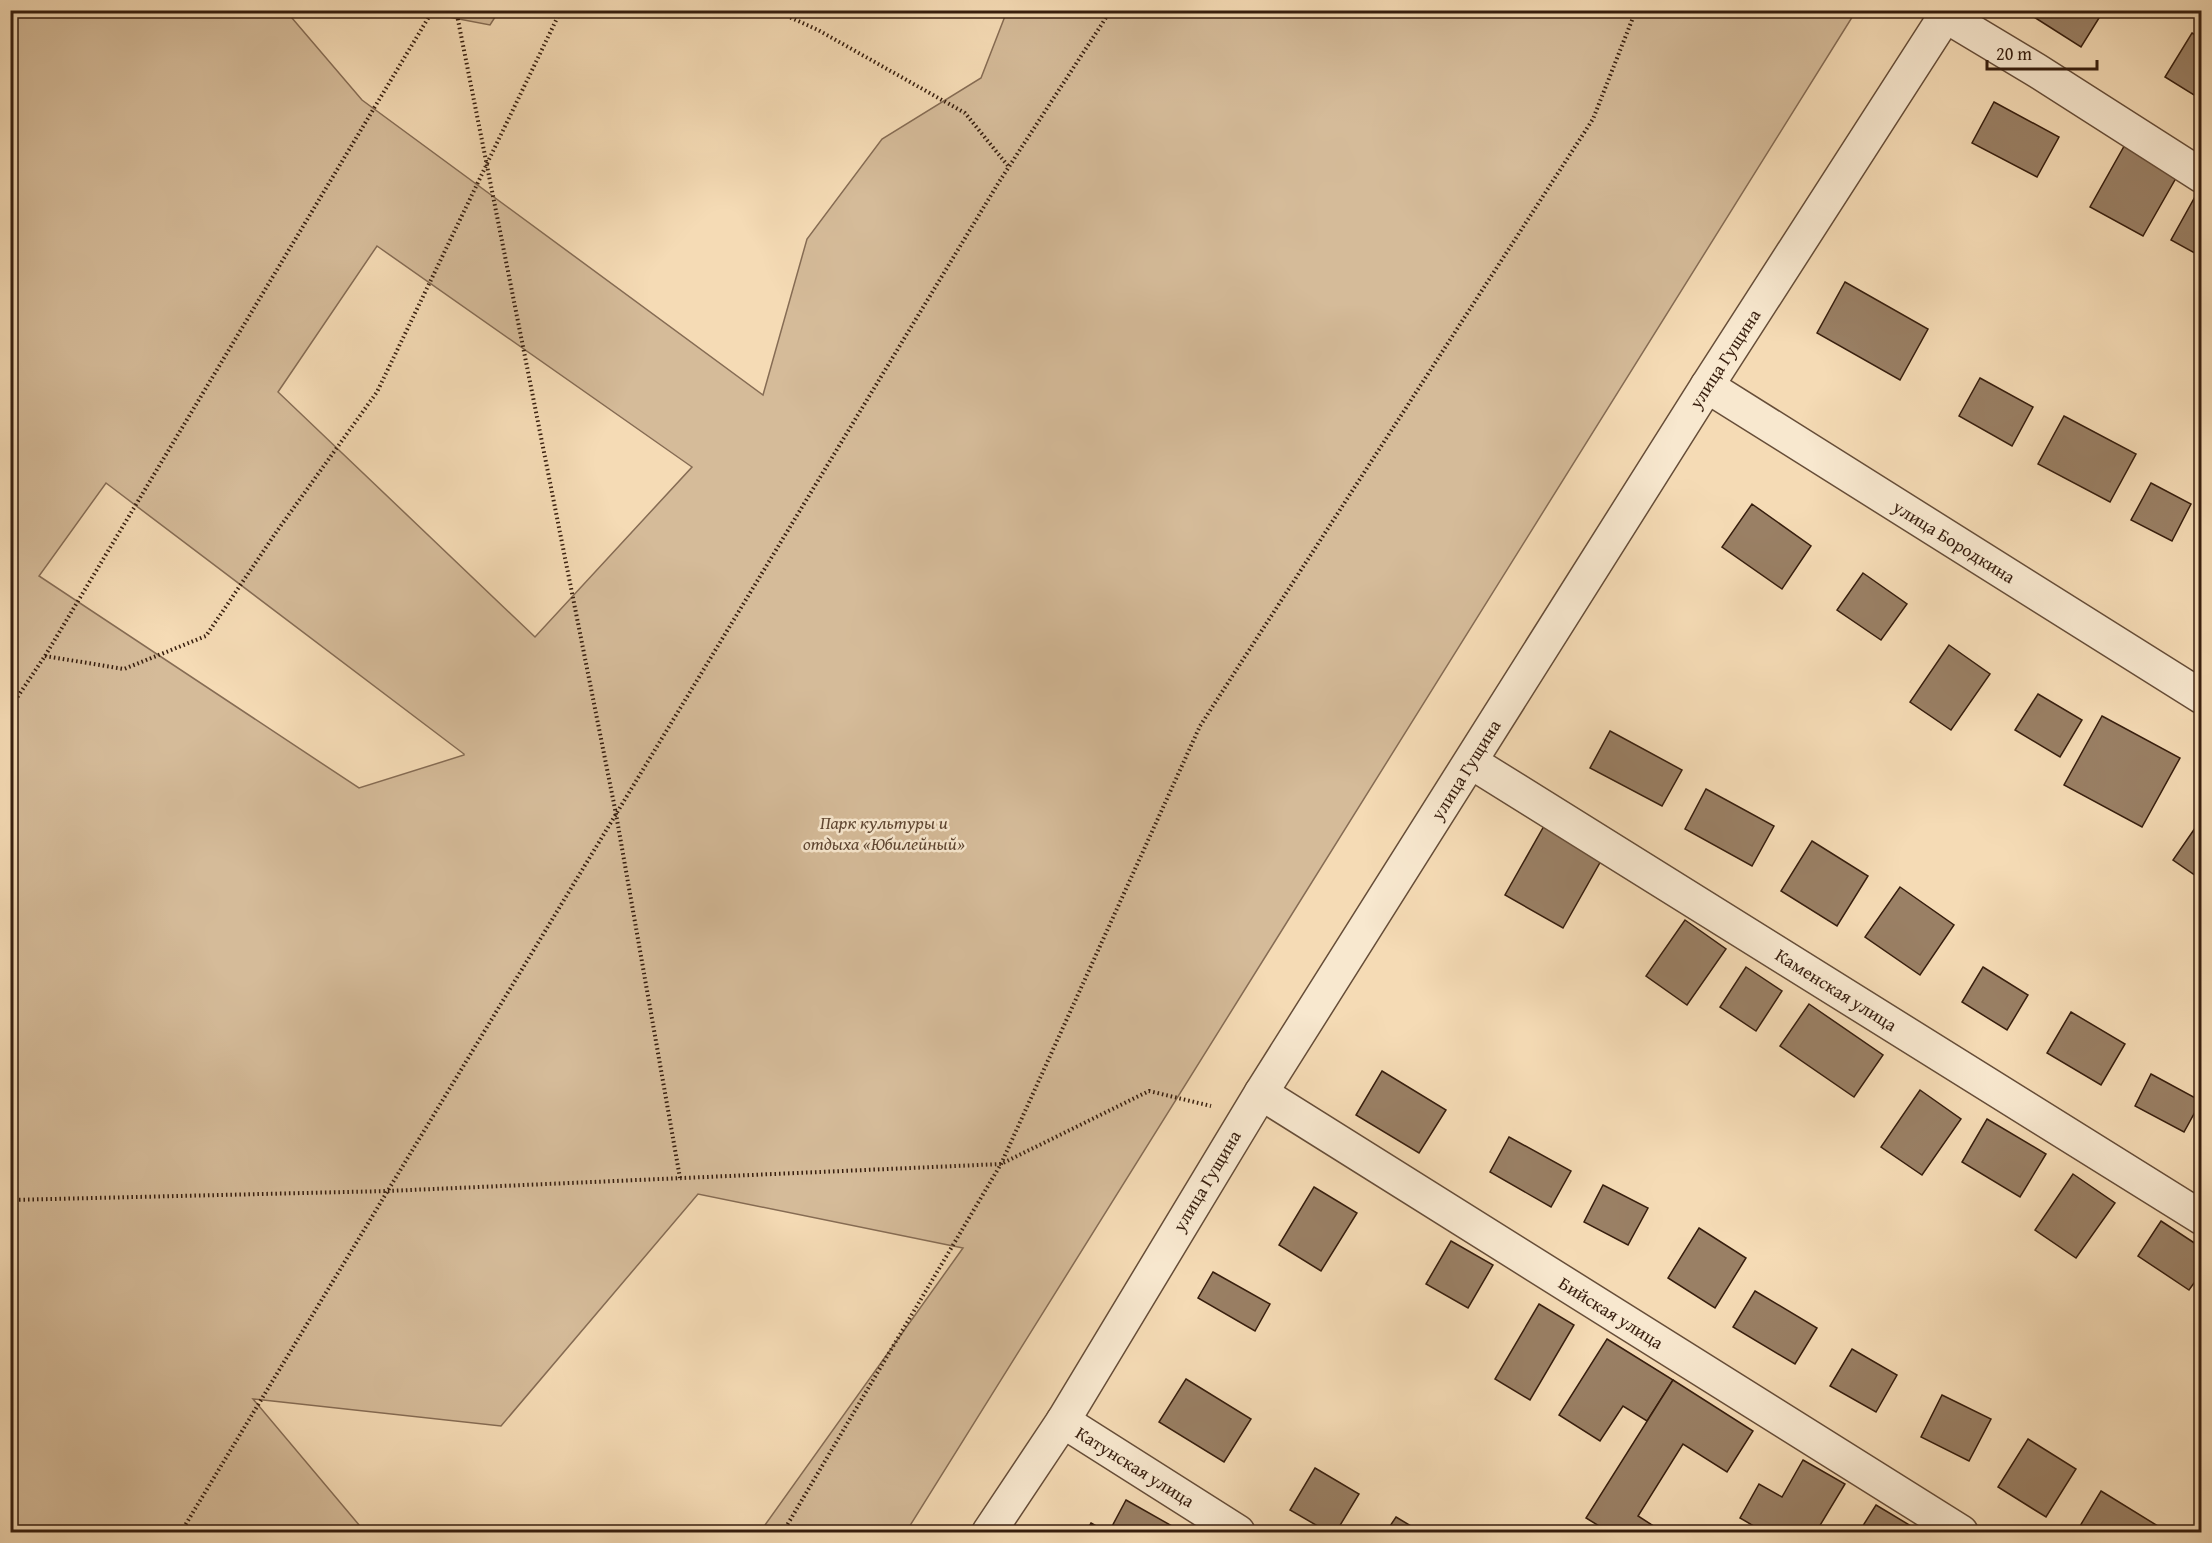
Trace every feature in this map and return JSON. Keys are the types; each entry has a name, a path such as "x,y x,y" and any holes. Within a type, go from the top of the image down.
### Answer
{"street":[{"path":"1947,13 2202,176"},
{"name":"улица Гущина","path":"989,1533 1063,1421 1254,1104 1707,387 1947,13"},
{"name":"улица Бородкина","path":"1707,387 2202,697"},
{"name":"Каменская улица","path":"1471,762 2202,1218"},
{"name":"Бийская улица","path":"1254,1104 1961,1533"},
{"name":"Катунская улица","path":"1063,1421 1238,1533"}],"path":[{"path":"10,708 45,656 433,10"},
{"path":"456,10 616,814 680,1178"},
{"path":"45,656 124,669 206,636 276,531 377,392 561,10"},
{"path":"774,10 818,30 965,113 1009,167"},
{"path":"181,1533 1009,167 1111,10"},
{"path":"783,1533 1000,1164 1200,726 1593,119 1636,10"},
{"path":"10,1200 388,1191 1000,1164 1149,1091 1254,1104"}],"green space":[{"path":"499,10 490,25 417,11"},
{"name":"Парк культуры и отдыха «Юбилейный»","path":"10,11 286,11 362,100 763,395 807,239 882,139 981,78 1007,11 1856,11 906,1532 760,1532 963,1248 698,1194 501,1426 253,1399 365,1532 11,1532","holes":["377,246 692,467 535,637 278,392","106,483 464,754 464,755 359,788 39,576"]}],"building":[{"path":"2023,10 2104,10 2081,47"},
{"path":"2192,33 2202,39 2202,100 2165,77"},
{"path":"1994,102 2059,137 2037,177 1972,143"},
{"path":"2127,141 2180,171 2143,236 2090,207"},
{"path":"2196,195 2202,198 2202,257 2171,240"},
{"path":"1845,282 1928,329 1900,380 1817,333"},
{"path":"1980,378 2033,407 2012,446 1959,416"},
{"path":"2064,416 2136,454 2110,502 2038,464"},
{"path":"2151,483 2191,504 2172,541 2131,520"},
{"path":"1752,504 1811,546 1782,589 1722,547"},
{"path":"1863,573 1907,604 1881,640 1837,610"},
{"path":"1949,645 1990,674 1951,730 1910,702"},
{"path":"2038,694 2082,720 2060,757 2015,730"},
{"path":"2102,716 2180,758 2142,827 2064,785"},
{"path":"1610,731 1682,770 1662,806 1590,768"},
{"path":"1706,789 1774,826 1752,866 1685,829"},
{"path":"2202,818 2202,880 2173,860"},
{"path":"1544,826 1602,859 1563,928 1505,895"},
{"path":"1812,841 1868,876 1837,926 1781,891"},
{"path":"1900,887 1954,925 1920,975 1865,937"},
{"path":"1685,920 1726,949 1687,1005 1646,976"},
{"path":"1746,967 1782,991 1756,1031 1720,1007"},
{"path":"1983,967 2028,995 2007,1030 1962,1002"},
{"path":"1809,1004 1883,1055 1854,1097 1780,1046"},
{"path":"2071,1012 2125,1044 2101,1085 2047,1053"},
{"path":"1382,1071 1446,1110 1419,1153 1356,1115"},
{"path":"2151,1074 2201,1101 2184,1132 2135,1106"},
{"path":"1920,1090 1961,1119 1922,1175 1881,1147"},
{"path":"1987,1119 2046,1154 2020,1197 1962,1162"},
{"path":"1509,1137 1571,1171 1551,1207 1490,1172"},
{"path":"2073,1174 2115,1203 2076,1258 2035,1230"},
{"path":"1603,1185 1648,1208 1628,1245 1584,1222"},
{"path":"1314,1187 1357,1213 1321,1271 1279,1245"},
{"path":"2161,1221 2202,1248 2202,1272 2189,1290 2138,1256"},
{"path":"1699,1228 1746,1258 1715,1308 1668,1278"},
{"path":"1451,1241 1493,1265 1468,1308 1426,1284"},
{"path":"1213,1272 1270,1304 1255,1331 1198,1298"},
{"path":"1755,1291 1817,1328 1795,1364 1733,1327"},
{"path":"1539,1304 1574,1325 1530,1400 1495,1379"},
{"path":"1607,1339 1673,1380 1647,1421 1623,1406 1600,1441 1559,1415"},
{"path":"1852,1349 1897,1375 1876,1412 1830,1386"},
{"path":"1186,1379 1251,1419 1224,1462 1159,1422"},
{"path":"1673,1380 1753,1431 1727,1472 1683,1444 1638,1516 1663,1532 1609,1532 1586,1518"},
{"path":"1942,1395 1991,1419 1969,1461 1921,1437"},
{"path":"2028,1439 2076,1469 2046,1517 1998,1487"},
{"path":"1803,1460 1845,1484 1816,1532 1764,1532 1740,1518 1759,1484 1782,1497"},
{"path":"1315,1468 1359,1494 1336,1532 1328,1532 1290,1510"},
{"path":"2101,1491 2166,1531 2077,1531"},
{"path":"1126,1500 1172,1526 1168,1532 1109,1532"},
{"path":"1876,1505 1921,1532 1859,1532"},
{"path":"1396,1517 1421,1532 1386,1532"},
{"path":"1091,1523 1107,1532 1086,1532"}]}
